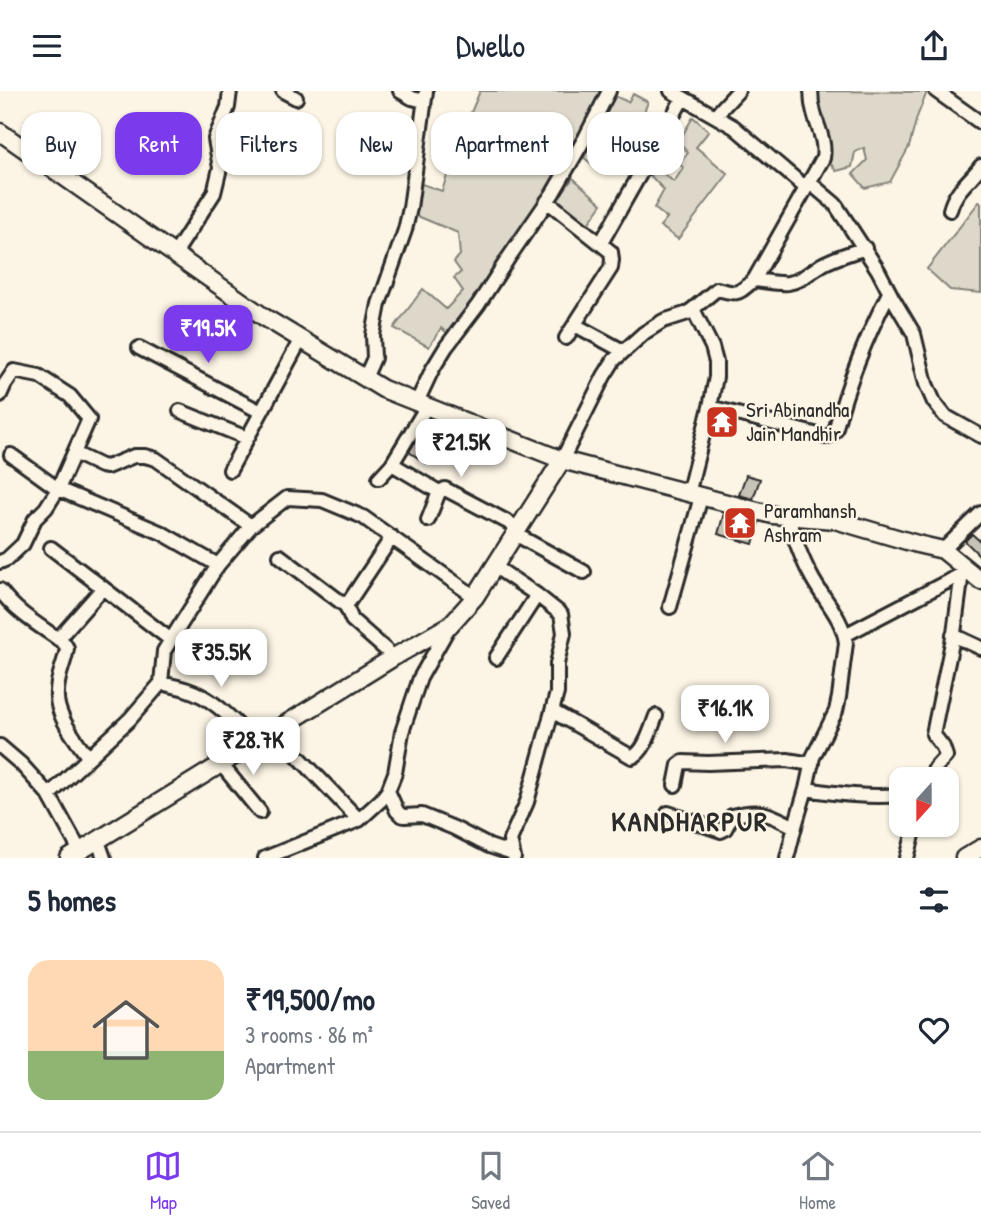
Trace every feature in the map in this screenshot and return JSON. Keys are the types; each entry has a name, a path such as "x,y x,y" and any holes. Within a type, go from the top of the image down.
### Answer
{"main road":[{"path":"0,132 264,317 383,389 562,460 773,515 835,520 943,550 963,570 981,581"},
{"path":"74,855 394,656 450,625 475,597 562,460"},
{"path":"964,858 981,848"}],"street":[{"path":"174,255 214,193 220,168 215,139 228,107 230,91"},
{"path":"283,91 296,98"},
{"path":"365,377 373,358 373,335 379,304 410,208 426,96 412,98 400,91"},
{"path":"379,478 392,464 422,404 432,370 547,201 585,138 609,91"},
{"path":"715,116 738,91"},
{"path":"562,460 604,376 622,351 663,321 688,313 717,289 734,293 741,291 754,280 823,158 823,138 812,107 811,91"},
{"path":"936,91 981,123"},
{"path":"601,243 677,94 734,127 835,204 865,248 914,334 926,384 934,402 945,416 981,436"},
{"path":"950,210 959,190 981,166"},
{"path":"547,201 611,252 611,268 566,338"},
{"path":"754,280 790,283 800,280 834,259 865,248"},
{"path":"710,407 826,437 831,435 835,431 864,345 889,293"},
{"path":"670,607 716,377 712,347 693,309"},
{"path":"575,325 622,351"},
{"path":"230,470 301,339"},
{"path":"139,348 261,412"},
{"path":"0,395 14,371 39,376 69,396 89,419 58,489 35,519 23,544 0,562"},
{"path":"180,411 247,439"},
{"path":"74,453 107,467 134,456 156,459 251,526"},
{"path":"11,455 58,489 162,533 218,565"},
{"path":"392,464 439,492"},
{"path":"428,520 439,492 442,489 449,491 584,572"},
{"path":"49,795 130,719 161,683 164,651 218,565 251,526 287,498 322,500 363,517 475,597"},
{"path":"943,550 981,513"},
{"path":"788,517 798,549 811,577 839,621 846,643 836,711 813,757 788,858"},
{"path":"346,606 392,537"},
{"path":"51,548 171,640"},
{"path":"280,556 346,606 352,620 394,656"},
{"path":"494,566 561,614 564,633 557,664 557,693 527,802 510,840 514,856"},
{"path":"845,635 963,570"},
{"path":"936,767 946,756 933,734 963,570"},
{"path":"58,639 103,588"},
{"path":"0,590 18,610 68,648 56,694 65,723 88,757"},
{"path":"496,658 537,595"},
{"path":"265,858 359,820 388,792 398,761 402,732 420,678 450,625"},
{"path":"953,635 981,648"},
{"path":"161,683 187,689 210,701 255,743"},
{"path":"552,711 632,757 642,749 656,716"},
{"path":"274,731 359,820"},
{"path":"0,746 21,764 49,795 74,855"},
{"path":"675,785 682,762 792,760 811,764"},
{"path":"220,764 260,812"},
{"path":"806,789 889,796"},
{"path":"388,792 401,815 422,815 514,856"},
{"path":"668,813 721,831 732,816 752,812 765,813 795,827"},
{"path":"907,858 913,837"},
{"path":"97,841 104,858"}],"shaded area":[{"path":"480,91 601,91 590,112 587,112 587,118 573,145 573,112 471,112"},
{"path":"816,91 927,92 909,147 890,182 865,188 853,174 867,160 864,148 855,152 852,167 836,171 828,160 829,136 816,109"},
{"path":"633,94 648,102 644,112 605,112 613,95 628,102"},
{"path":"693,117 709,131 696,147 728,174 678,239 660,226 667,218 654,208 664,190 650,175 665,175 674,182 678,175 684,175 684,157 688,153 684,148 684,132"},
{"path":"447,175 558,175 546,198 451,336 441,328 429,347 394,328 423,289 446,309 463,291 454,278 461,272 454,262 460,255 458,233 415,215 419,183 442,191"},
{"path":"573,178 602,204 588,224 556,201"},
{"path":"979,202 981,293 950,290 927,269"}],"building":[{"name":"Sri Abinandha Jain Mandhir","path":"716,418 733,422 728,434 714,428"},
{"path":"418,437 435,448 426,463 409,452"},
{"path":"746,475 760,479 753,499 739,495"},
{"name":"Paramhansh Ashram","path":"724,513 759,522 753,544 718,534"},
{"path":"972,534 981,542 981,557 965,541"}],"place":[{"name":"Sri Abinandha Jain Mandhir","path":"722,422"},
{"name":"Paramhansh Ashram","path":"740,523"}],"district":[{"name":"KANDHARPUR","path":"690,821"}]}
